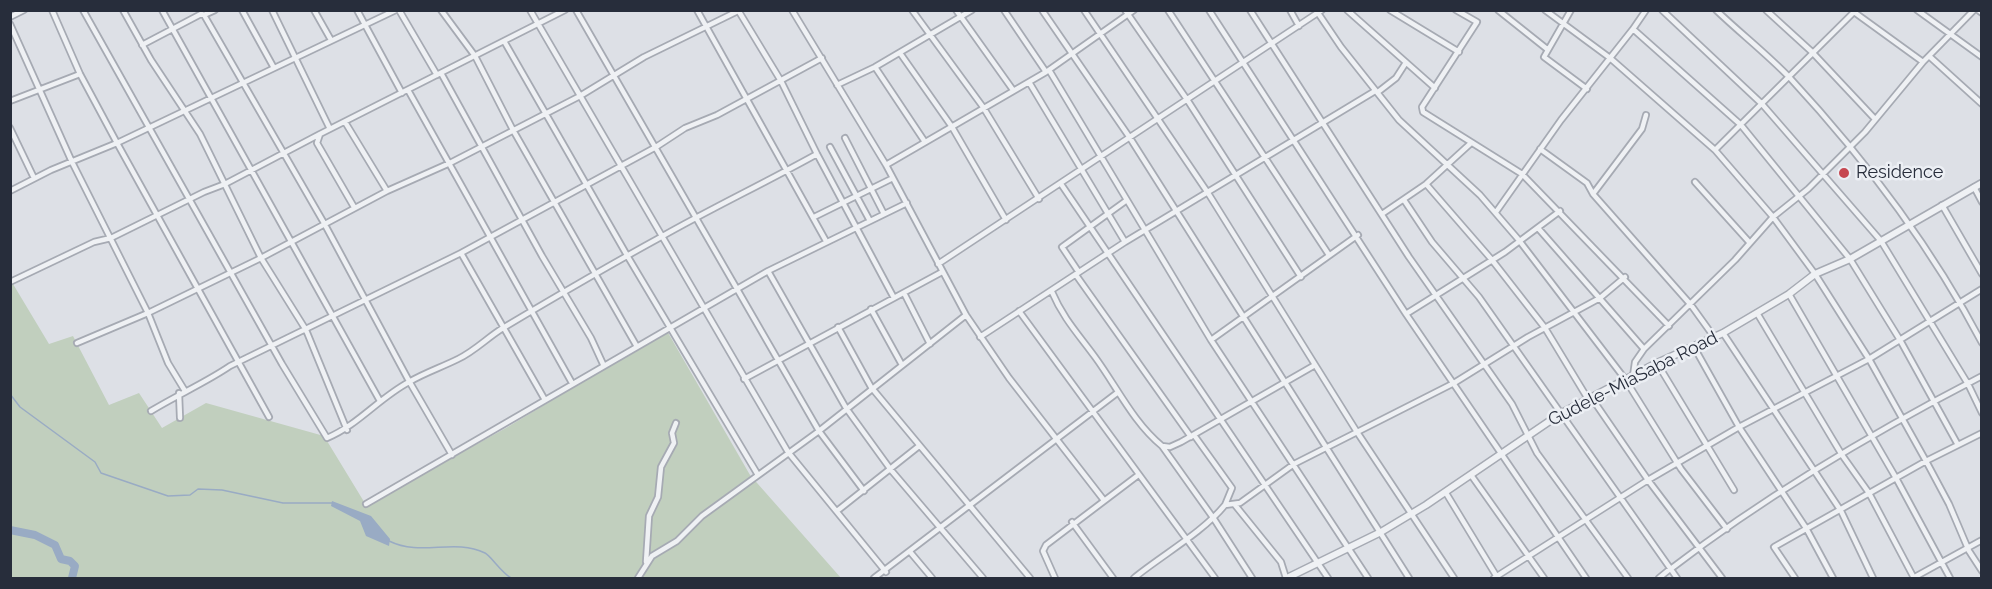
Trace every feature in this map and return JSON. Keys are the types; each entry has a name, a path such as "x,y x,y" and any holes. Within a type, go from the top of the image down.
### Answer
{"street":[{"path":"10,17 24,10"},
{"path":"52,10 80,74 269,417"},
{"path":"83,10 271,345 327,438 347,430 380,401 409,381 461,358 502,328 532,313 662,236 696,220 725,201 760,187 817,154"},
{"path":"123,10 142,45 200,134 261,258 306,330 347,430"},
{"path":"162,10 380,401"},
{"path":"142,45 173,27 215,10"},
{"path":"242,10 274,68"},
{"path":"272,10 329,127"},
{"path":"314,10 331,40"},
{"path":"357,10 364,27 402,93"},
{"path":"10,191 34,178 186,113 294,57 397,10 439,74 481,146 591,338 603,364"},
{"path":"441,10 475,56 513,130 636,345"},
{"path":"530,10 788,452 886,572"},
{"path":"10,282 94,242 111,238 225,184 320,134 329,127 345,122 565,10"},
{"path":"576,10 657,147 777,361 819,430 864,491"},
{"path":"697,10 749,98 826,241"},
{"path":"792,10 886,165 966,315 980,337 1103,499"},
{"path":"912,10 983,107 1039,198"},
{"path":"956,10 1013,90"},
{"path":"837,85 875,67 962,18 972,10"},
{"path":"1004,10 1048,71 1211,340 1368,579"},
{"path":"1042,10 1074,52 1178,212 1243,319 1409,579"},
{"path":"1084,10 1208,193 1357,432 1454,579"},
{"path":"886,165 1048,71 1126,13 1134,10"},
{"path":"1168,10 1329,255"},
{"path":"1209,10 1406,314 1586,579"},
{"path":"1250,10 1270,45 1436,295 1486,363 1512,404 1542,460 1587,518 1628,579"},
{"path":"1290,10 1299,26"},
{"path":"1347,10 1435,88"},
{"path":"1390,10 1459,52"},
{"path":"1456,10 1477,22 1422,107 1423,112 1522,174 1669,326"},
{"path":"1498,10 1547,49"},
{"path":"1545,10 1610,58 1715,150 1773,217 1815,274 1869,359 1903,417 1982,571"},
{"path":"1571,10 1547,49 1545,60 1587,88"},
{"path":"1496,212 1540,149 1646,10"},
{"path":"1662,10 1762,105 1823,171 1881,241 1968,384 1982,413"},
{"path":"1716,10 1789,77 1850,147 1910,222 1961,303 1982,343"},
{"path":"1766,10 1812,52 1874,118"},
{"path":"1917,10 1951,32 1982,57"},
{"path":"1633,375 1635,362 1644,349 1691,304 1773,217 1799,196 1850,147 1923,62 1974,10"},
{"path":"78,343 148,313 261,258 354,207 450,163 547,114 644,57 739,11 781,81 894,298"},
{"path":"1715,150 1854,11 1923,62"},
{"path":"938,264 1245,64 1320,12 1375,91 1399,120 1496,212 1625,380 1677,463 1727,529"},
{"path":"203,13 324,223 409,381 452,455"},
{"path":"1126,13 1188,101 1301,277"},
{"path":"11,27 72,162 148,313 182,392 180,418"},
{"path":"1633,29 1741,125 1850,259 1900,340 1958,445"},
{"path":"504,41 628,257 758,475"},
{"path":"900,52 952,127 1006,220"},
{"path":"1929,56 1982,104"},
{"path":"151,411 271,345 306,330 460,253 657,147 685,128 717,115 822,58"},
{"path":"980,337 1018,311 1052,292 1125,242 1375,91 1378,92 1396,78 1406,64"},
{"path":"875,67 926,142"},
{"path":"10,100 40,91 80,74"},
{"path":"1029,82 1080,171 1125,242"},
{"path":"408,90 572,383"},
{"path":"1593,194 1642,129 1646,115"},
{"path":"345,122 387,191"},
{"path":"10,128 34,178"},
{"path":"320,134 318,143 354,207"},
{"path":"845,138 884,214"},
{"path":"1382,214 1426,184 1471,143"},
{"path":"830,147 870,220"},
{"path":"1540,149 1587,183 1593,194 1691,304 1714,337"},
{"path":"814,217 893,178"},
{"path":"1695,182 1750,243"},
{"name":"Gudele-MiaSaba Road","path":"1287,579 1381,532 1446,493 1500,453 1560,414 1657,363 1723,333 1789,294 1815,274 1850,259 1910,222 1982,183"},
{"path":"1061,184 1328,579"},
{"path":"1426,184 1492,260 1545,328 1590,398 1722,579"},
{"path":"1974,187 1982,202"},
{"path":"1127,200 1062,247 1078,271 1076,275 1232,488 1225,506 1214,519 1134,579"},
{"path":"1404,200 1462,279 1479,297 1677,579"},
{"path":"366,504 737,288 826,241 907,203"},
{"path":"1942,205 1982,274"},
{"path":"1406,314 1492,260 1560,211"},
{"path":"1538,228 1644,349"},
{"path":"1211,340 1273,298 1358,235"},
{"path":"460,253 545,400"},
{"path":"768,271 846,408 891,470 983,579"},
{"path":"744,378 942,272"},
{"path":"1225,506 1235,505 1294,464 1454,382 1600,298 1624,277"},
{"path":"1446,493 1497,578 1558,535 1648,480 1804,392 1869,359 1982,289"},
{"path":"1052,292 1060,311 1096,359 1117,393 1162,446 1214,519 1252,579"},
{"path":"904,293 930,344"},
{"path":"1789,294 1896,478 1950,579"},
{"path":"871,309 902,365"},
{"path":"1018,311 1137,476 1187,537 1215,579"},
{"path":"1757,314 1842,454 1869,493 1914,578 1982,540"},
{"path":"646,562 683,537 702,516 819,430 966,315"},
{"path":"838,327 872,387 1030,579"},
{"path":"1723,333 1841,511 1873,579"},
{"path":"1694,347 1739,428 1806,528 1833,579"},
{"path":"1657,363 1734,490"},
{"path":"1162,446 1170,447 1192,436 1315,365"},
{"path":"1659,579 1698,548 1842,454 1903,417 1982,376"},
{"path":"874,579 911,553 940,528 1117,393"},
{"path":"640,578 646,562 649,516 658,496 661,467 674,442 672,433 676,423"},
{"path":"1796,579 1774,547 1926,461 1982,433"},
{"path":"837,511 919,446"},
{"path":"1471,475 1544,579"},
{"path":"1055,579 1043,551 1046,545 1072,522 1137,476"},
{"path":"1235,505 1281,562 1287,579"},
{"path":"1072,522 1113,579"},
{"path":"911,553 932,579"}],"green space":[{"path":"10,279 49,344 73,336 109,405 139,393 162,428 206,403 324,436 366,505 506,428 667,331 750,475 841,578 11,578"}],"water":[{"path":"332,501 371,516 390,539 389,546 366,536 360,521 331,506"}],"waterway":[{"path":"10,394 20,407 95,462 101,473 168,496 190,495 198,489 222,490 283,503 332,503"},
{"path":"10,530 35,535 55,545 61,559 70,561 75,566 72,578"},
{"path":"389,541 413,548 473,549 485,553 511,578"}],"place":[{"name":"Residence","path":"1844,173"}]}
